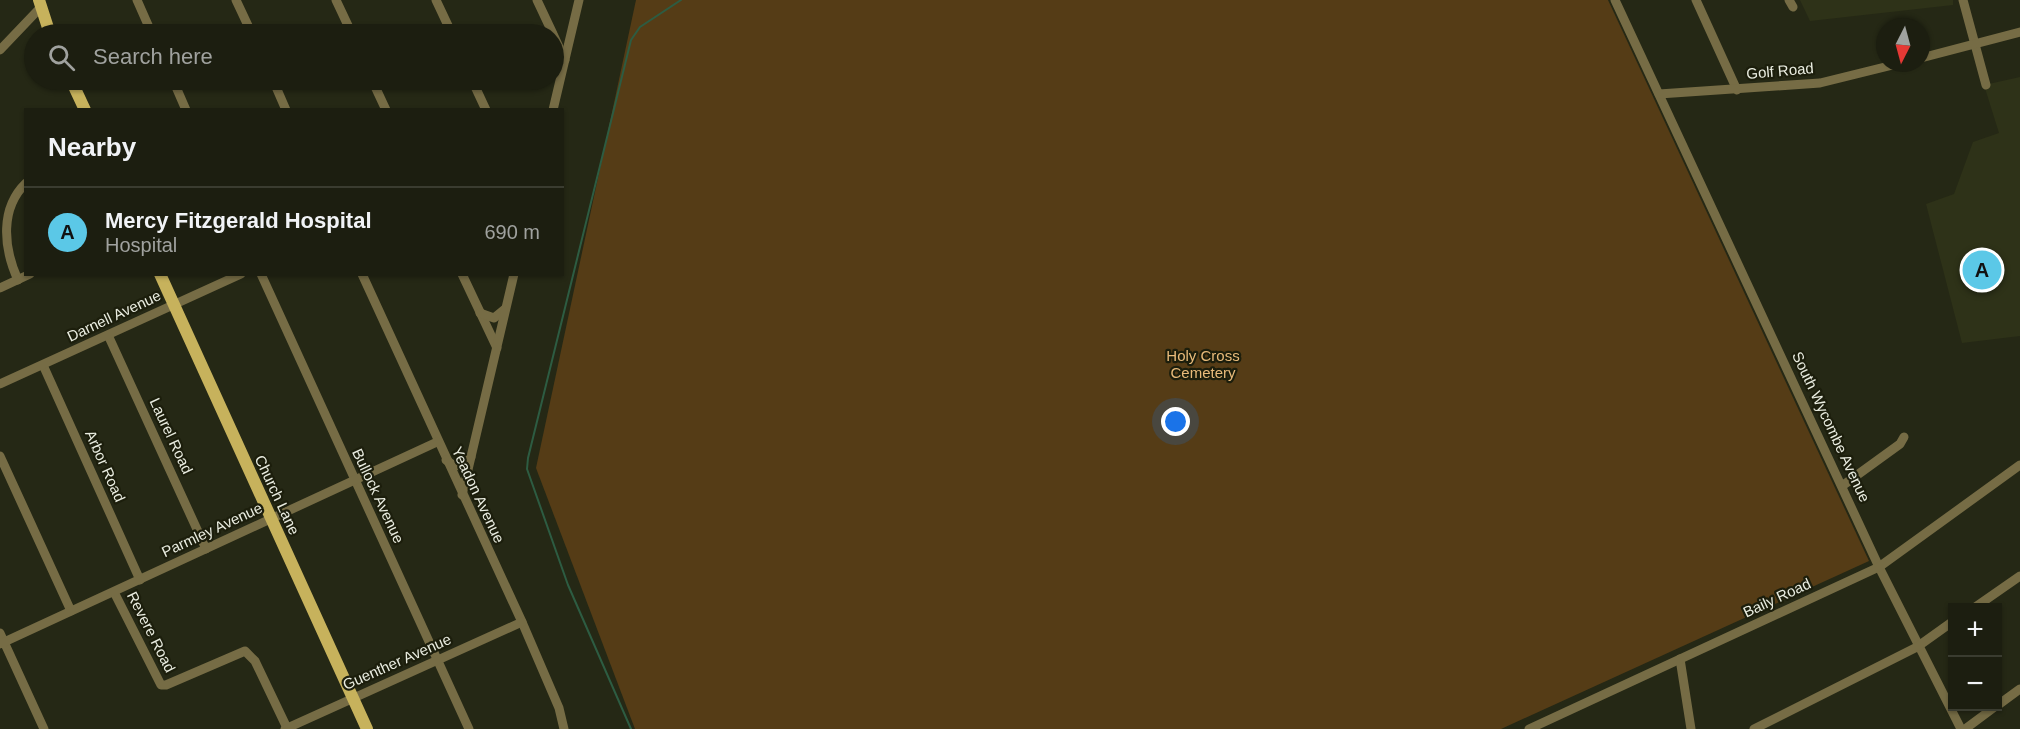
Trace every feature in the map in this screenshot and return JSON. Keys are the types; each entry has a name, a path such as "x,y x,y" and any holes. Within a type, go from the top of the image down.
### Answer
{"main road":[{"path":"43,3 48,24"},
{"path":"76,90 84,108"},
{"name":"Church Lane","path":"161,276 367,729"}],"street":[{"path":"136,0 147,24"},
{"path":"236,0 247,24"},
{"path":"336,0 347,24"},
{"path":"436,0 447,24"},
{"path":"537,0 548,24"},
{"path":"564,64 579,0"},
{"name":"South Wycombe Avenue","path":"1615,0 1879,567 1917,646 1963,729"},
{"path":"1696,0 1737,90"},
{"path":"1963,0 1986,85"},
{"path":"0,50 43,3"},
{"path":"1930,56 2020,32"},
{"name":"Golf Road","path":"1659,94 1820,83 1876,69"},
{"path":"177,90 185,108"},
{"path":"277,90 285,108"},
{"path":"377,90 385,108"},
{"path":"477,90 485,108"},
{"path":"553,108 558,90"},
{"path":"18,280 6,253 1,225 7,203 24,185"},
{"path":"0,288 26,276"},
{"name":"Darnell Avenue","path":"0,384 237,276"},
{"name":"Bullock Avenue","path":"262,276 354,481 470,729"},
{"name":"Yeadon Avenue","path":"363,276 444,458 522,622 559,708 564,729"},
{"path":"463,276 497,348"},
{"path":"462,495 514,276"},
{"path":"480,313 494,318 507,307"},
{"name":"Laurel Road","path":"108,335 206,549"},
{"name":"Arbor Road","path":"42,365 140,580"},
{"path":"1842,486 1900,444 1904,437"},
{"name":"Parmley Avenue","path":"1,640 114,592 437,442"},
{"path":"0,456 71,611"},
{"path":"444,458 450,464 462,466 471,457"},
{"name":"Baily Road","path":"1529,729 1879,567 2020,465"},
{"path":"1981,603 2020,576"},
{"name":"Revere Road","path":"114,592 156,681 161,685 245,651 255,661 286,729"},
{"name":"Guenther Avenue","path":"286,729 522,622"},
{"path":"1754,729 1917,646 1948,625"},
{"path":"1,640 44,729"},
{"path":"1680,659 1691,729"},
{"path":"2002,702 2020,689"},
{"path":"1963,729 1990,711"}],"shaded area":[{"path":"1800,0 1953,0 1953,5 1810,21"},
{"path":"2020,77 2020,336 1962,343 1926,204 1954,194 1973,142 1999,133 1984,85"}],"green space":[{"name":"Holy Cross Cemetery","path":"636,0 1608,0 1869,561 1501,729 635,729 536,468"}],"waterway":[{"path":"631,729 568,585 527,469 631,40 640,27 681,0"}],"place":[{"name":"Mercy Fitzgerald Hospital","path":"1982,270"}]}
